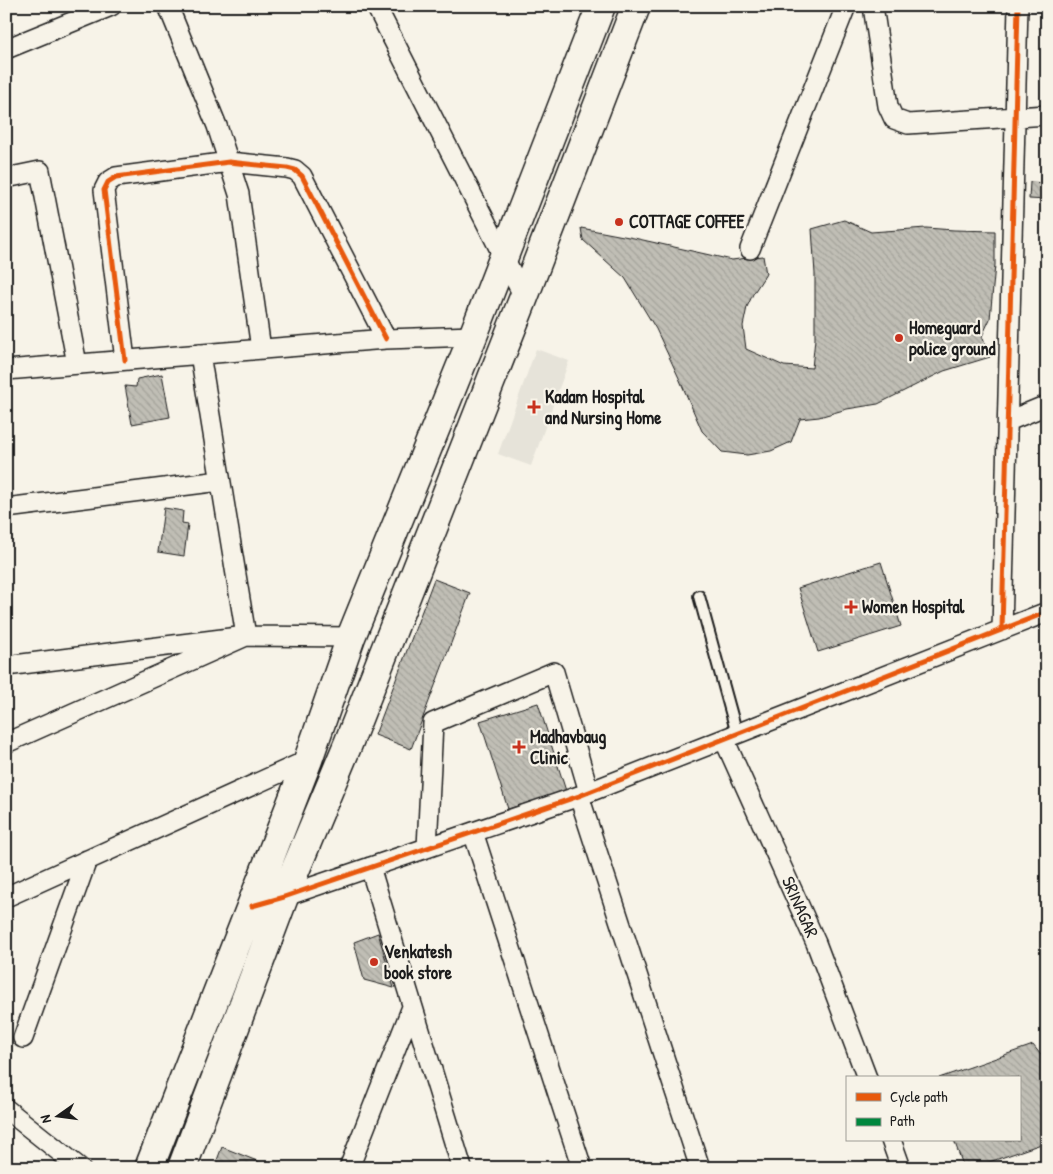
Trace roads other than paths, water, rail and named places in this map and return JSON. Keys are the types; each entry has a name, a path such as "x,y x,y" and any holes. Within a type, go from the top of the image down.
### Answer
{"main road":[{"path":"149,1168 308,760 351,637 473,336 601,6"},
{"path":"182,1168 284,897 348,744 636,6"}],"street":[{"path":"6,49 111,6"},
{"path":"168,6 217,126 239,194 261,349"},
{"path":"750,249 846,6"},
{"path":"873,6 888,106 894,119 908,124 1047,115"},
{"path":"1002,630 1018,6"},
{"path":"378,8 524,297"},
{"path":"125,360 104,190 108,182 116,177 229,162 287,168 294,170 302,176 386,339"},
{"path":"6,178 40,171 77,364"},
{"path":"6,370 386,339 473,336"},
{"path":"200,354 246,636"},
{"path":"1008,421 1047,405"},
{"path":"6,508 220,481"},
{"path":"252,906 284,897 584,794 1047,612"},
{"path":"6,666 246,636 351,637"},
{"path":"6,743 246,636"},
{"path":"427,848 433,723 554,672 584,794 700,1168"},
{"name":"SRINAGAR","path":"731,736 816,943 866,1076"},
{"path":"6,897 308,760"},
{"path":"472,832 582,1168"},
{"path":"23,1038 87,860"},
{"path":"370,867 462,1168"},
{"path":"349,1168 412,1007"},
{"path":"6,1109 80,1168"},
{"path":"892,1142 901,1168"}],"lane":[{"path":"699,596 731,736"}],"place":[{"name":"COTTAGE COFFEE","path":"619,222"},
{"name":"Homeguard police ground","path":"899,338"},
{"name":"Kadam Hospital and Nursing Home","path":"534,407"},
{"name":"Women Hospital","path":"851,607"},
{"name":"Madhavbaug Clinic","path":"519,747"},
{"name":"Venkatesh book store","path":"374,962"}]}
